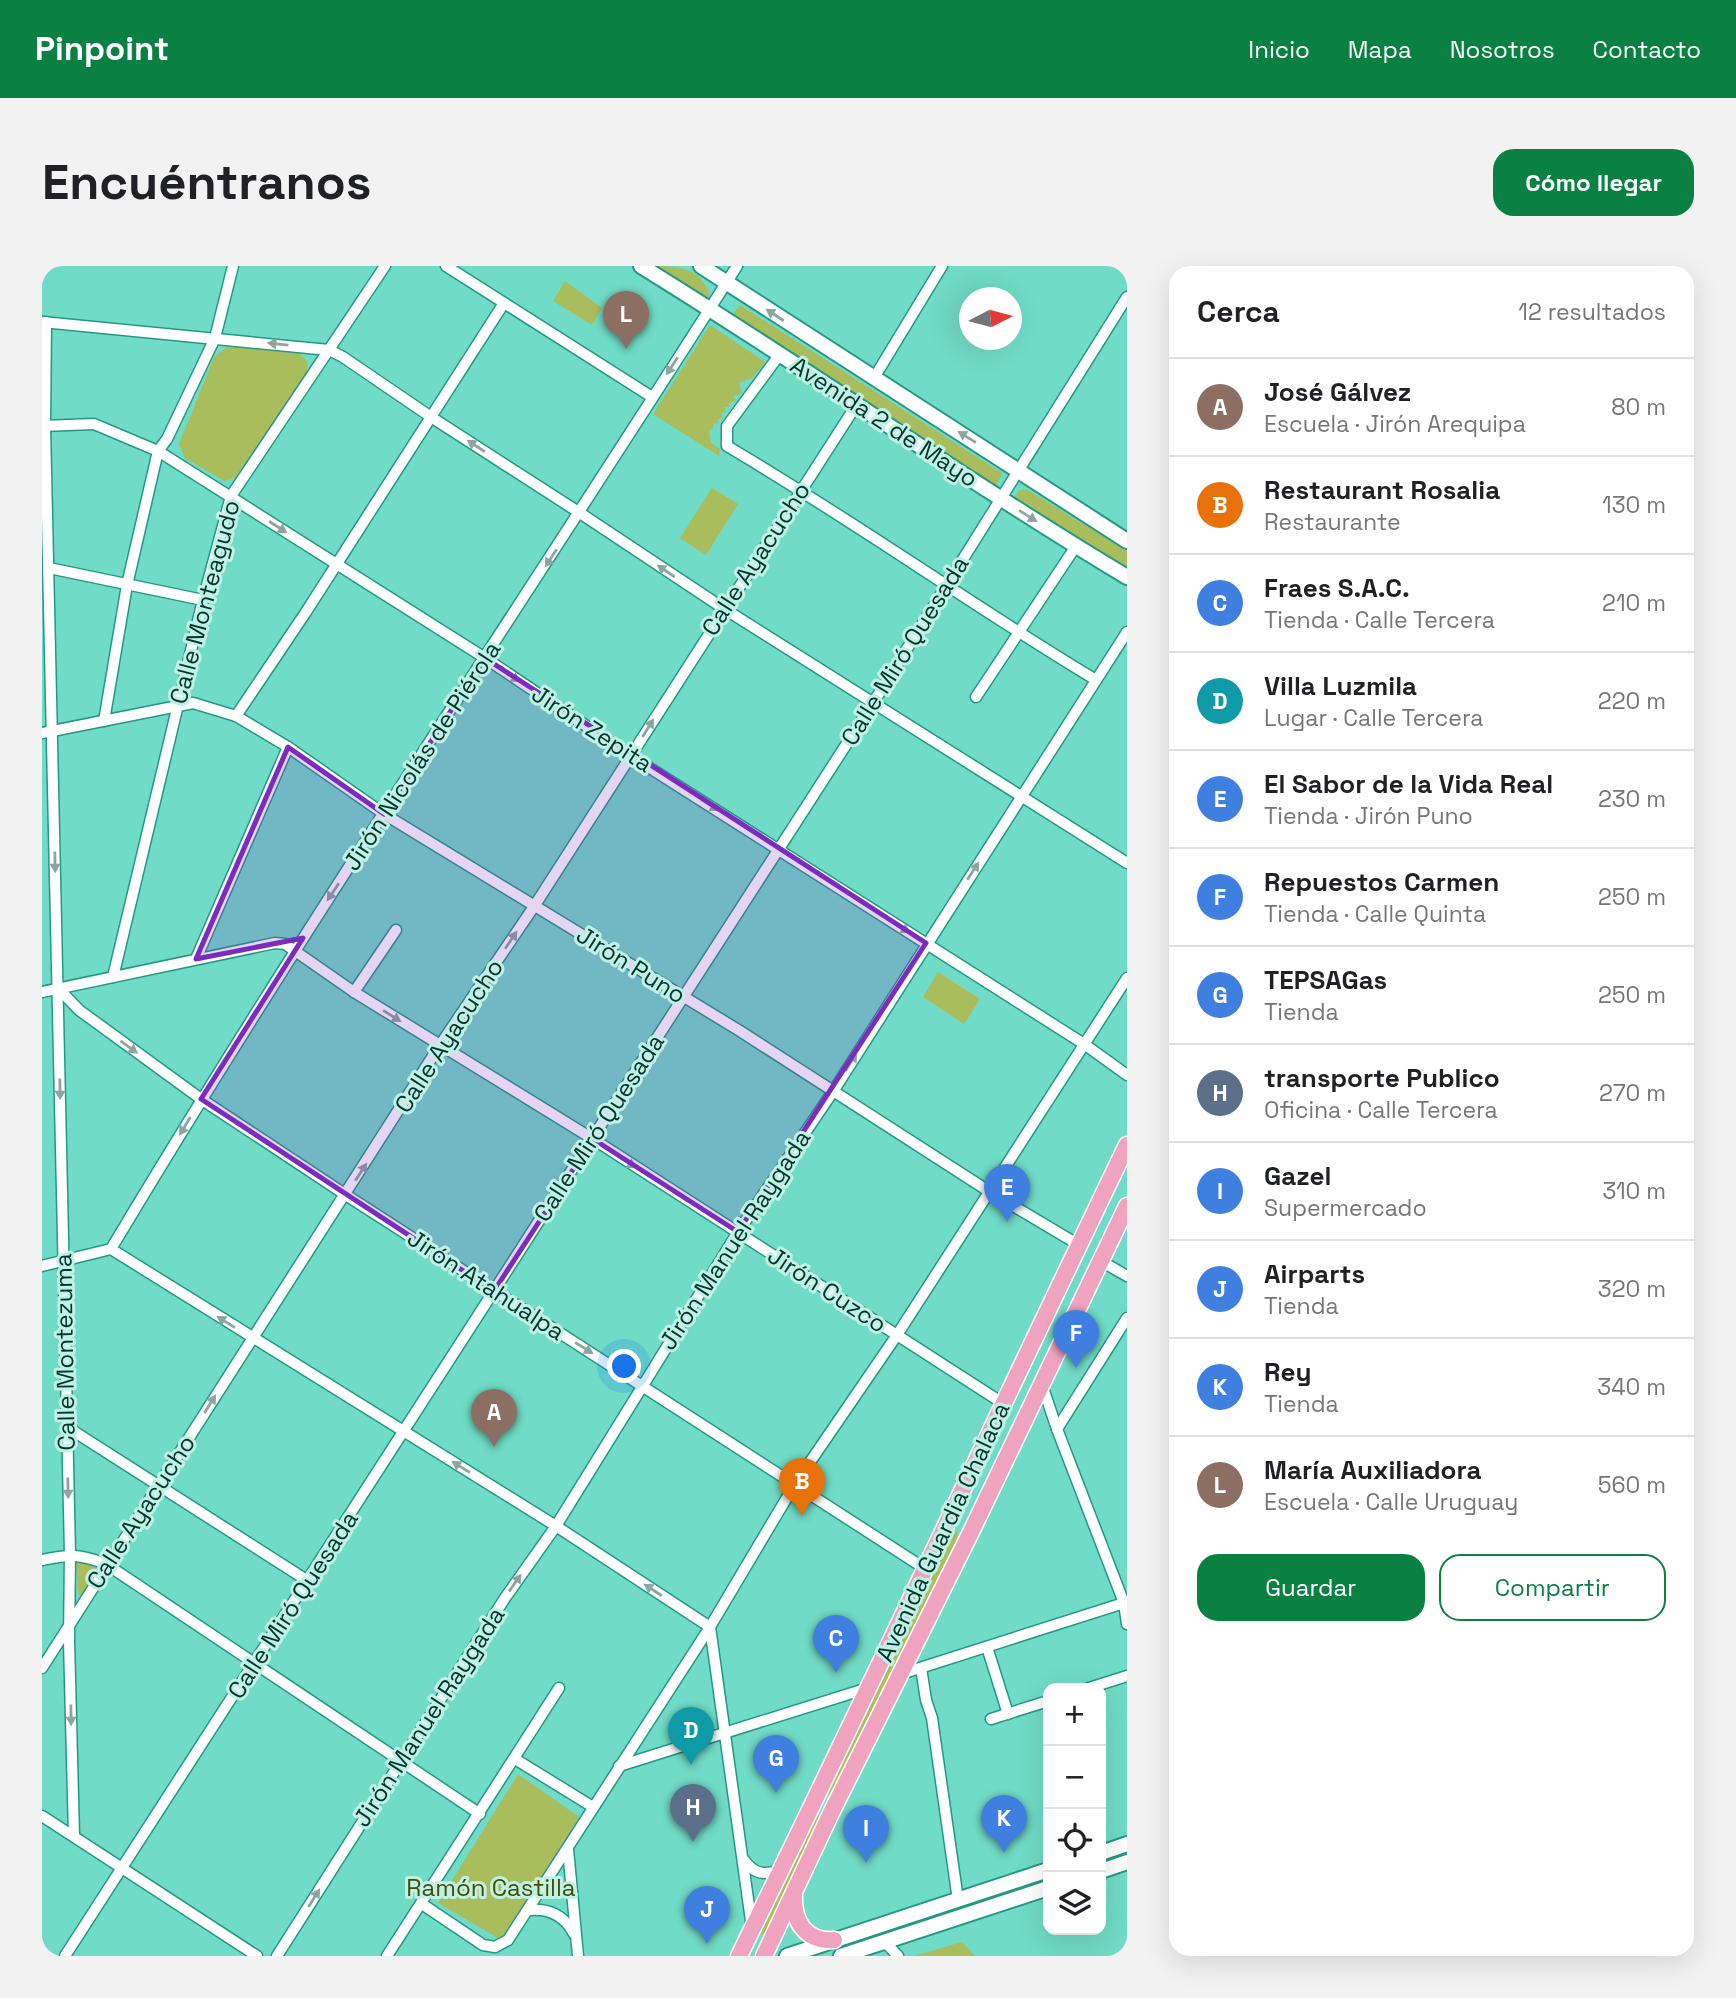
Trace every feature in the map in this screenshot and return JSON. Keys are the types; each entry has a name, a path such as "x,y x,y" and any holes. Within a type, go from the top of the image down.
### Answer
{"main road":[{"name":"Avenida 2 de Mayo","path":"641,266 1076,547 1127,577"},
{"name":"Avenida 2 de Mayo","path":"701,266 1127,541"},
{"name":"Avenida Guardia Chalaca","path":"739,1956 1127,1145"},
{"name":"Avenida Guardia Chalaca","path":"764,1956 1127,1206"},
{"path":"1042,1324 1065,1334"},
{"path":"948,1519 971,1532"},
{"path":"815,1802 832,1811"},
{"path":"1106,1851 1127,1844"},
{"path":"1106,1869 1127,1862"},
{"path":"788,1956 1043,1872"},
{"path":"841,1956 1043,1890"},
{"path":"794,1894 797,1921 805,1932 824,1941 834,1940"}],"street":[{"path":"104,721 127,584 158,451 167,439 215,338 233,266"},
{"name":"Calle Monteagudo","path":"113,977 203,600 231,496 385,266"},
{"path":"446,266 652,397"},
{"name":"Jirón Nicolás de Piérola","path":"111,1249 294,952 580,513 737,266"},
{"path":"874,378 942,266"},
{"name":"Calle Miró Quesada","path":"65,1956 873,704 1127,297"},
{"path":"236,716 504,303"},
{"path":"44,322 329,350 723,608 1127,863"},
{"name":"Calle Montezuma","path":"44,322 44,426 49,568 47,732 58,988 74,1836"},
{"path":"780,354 727,426 727,446 800,489 1019,634 1096,680"},
{"name":"Calle Ayacucho","path":"42,1668 440,1045 535,905 723,608 857,404"},
{"name":"Jirón Zepita","path":"44,426 94,424 158,451 485,658 631,756 1084,1044 1127,1075"},
{"path":"976,697 1076,547"},
{"path":"49,568 203,600"},
{"name":"Jirón Manuel Raygada","path":"277,1956 505,1598 555,1526 738,1233 834,1090 1127,632"},
{"name":"Jirón Puno","path":"47,732 193,703 236,716 288,747 384,814 834,1090 990,1192 1079,1245"},
{"path":"196,959 288,747"},
{"path":"354,992 396,930"},
{"path":"42,992 275,943 285,944 294,952"},
{"name":"Jirón Cuzco","path":"294,952 593,1139 1004,1404"},
{"path":"422,1904 483,1945 495,1947 508,1940 710,1627 795,1484 897,1335 1127,978"},
{"name":"Jirón Atahualpa","path":"58,988 79,1010 201,1099 924,1568"},
{"path":"42,1266 111,1249 555,1526 710,1627 752,1930"},
{"path":"1101,1261 1127,1276"},
{"path":"1056,1429 1127,1318"},
{"path":"1042,1385 1056,1429 1126,1603 1127,1625"},
{"path":"67,1427 308,1581"},
{"path":"42,1560 70,1554 106,1564 480,1814"},
{"path":"899,1675 1126,1603"},
{"path":"987,1647 1008,1714"},
{"path":"920,1668 932,1718 958,1900"},
{"path":"1105,1683 1127,1676"},
{"path":"618,1766 870,1687"},
{"path":"387,1956 559,1688"},
{"path":"991,1719 1043,1703"},
{"path":"515,1759 593,1807"},
{"path":"42,1816 257,1956"},
{"path":"568,1849 578,1956"},
{"path":"744,1860 751,1869 761,1874 782,1870"},
{"path":"529,1910 548,1911 557,1915 571,1929 577,1941"},
{"path":"884,1941 898,1956"}],"highlighted area":[{"path":"485,658 926,943 738,1232 593,1139 494,1291 201,1099 303,938 196,959 288,747 384,814"}],"green space":[{"path":"648,266 668,266 693,273 706,285 710,295 703,300"},
{"path":"565,281 602,308 592,325 553,301"},
{"path":"740,305 1002,473 995,489 731,317"},
{"path":"710,325 765,362 752,378 739,383 742,393 734,396 736,401 729,403 730,407 725,407 726,412 721,413 723,418 718,419 718,423 713,424 713,428 709,430 711,443 720,449 719,456 653,414"},
{"path":"229,345 298,352 307,361 307,373 235,478 224,481 185,458 179,444 214,357"},
{"path":"712,488 738,504 706,555 680,538"},
{"path":"1023,489 1127,551 1127,570 1019,506 1014,499"},
{"path":"938,972 980,999 964,1024 923,997"},
{"path":"957,1531 958,1540 837,1791 829,1799 828,1789 949,1538"},
{"path":"84,1560 98,1570 81,1596 78,1594 76,1563"},
{"name":"Ramón Castilla","path":"518,1774 579,1817 503,1941 438,1903"},
{"path":"822,1814 768,1935 759,1934 816,1816"},
{"path":"962,1942 975,1956 914,1956"}],"place":[{"name":"María Auxiliadora","path":"626,349"},
{"name":"El Sabor de la Vida Real","path":"1007,1222"},
{"name":"Repuestos Carmen","path":"1076,1368"},
{"name":"José Gálvez","path":"494,1447"},
{"name":"Restaurant Rosalia","path":"802,1516"},
{"name":"Fraes S.A.C.","path":"836,1673"},
{"name":"Villa Luzmila","path":"691,1765"},
{"name":"TEPSAGas","path":"776,1793"},
{"name":"transporte Publico","path":"693,1842"},
{"name":"Rey","path":"1004,1853"},
{"name":"Gazel","path":"866,1863"},
{"name":"Airparts","path":"707,1944"}]}
